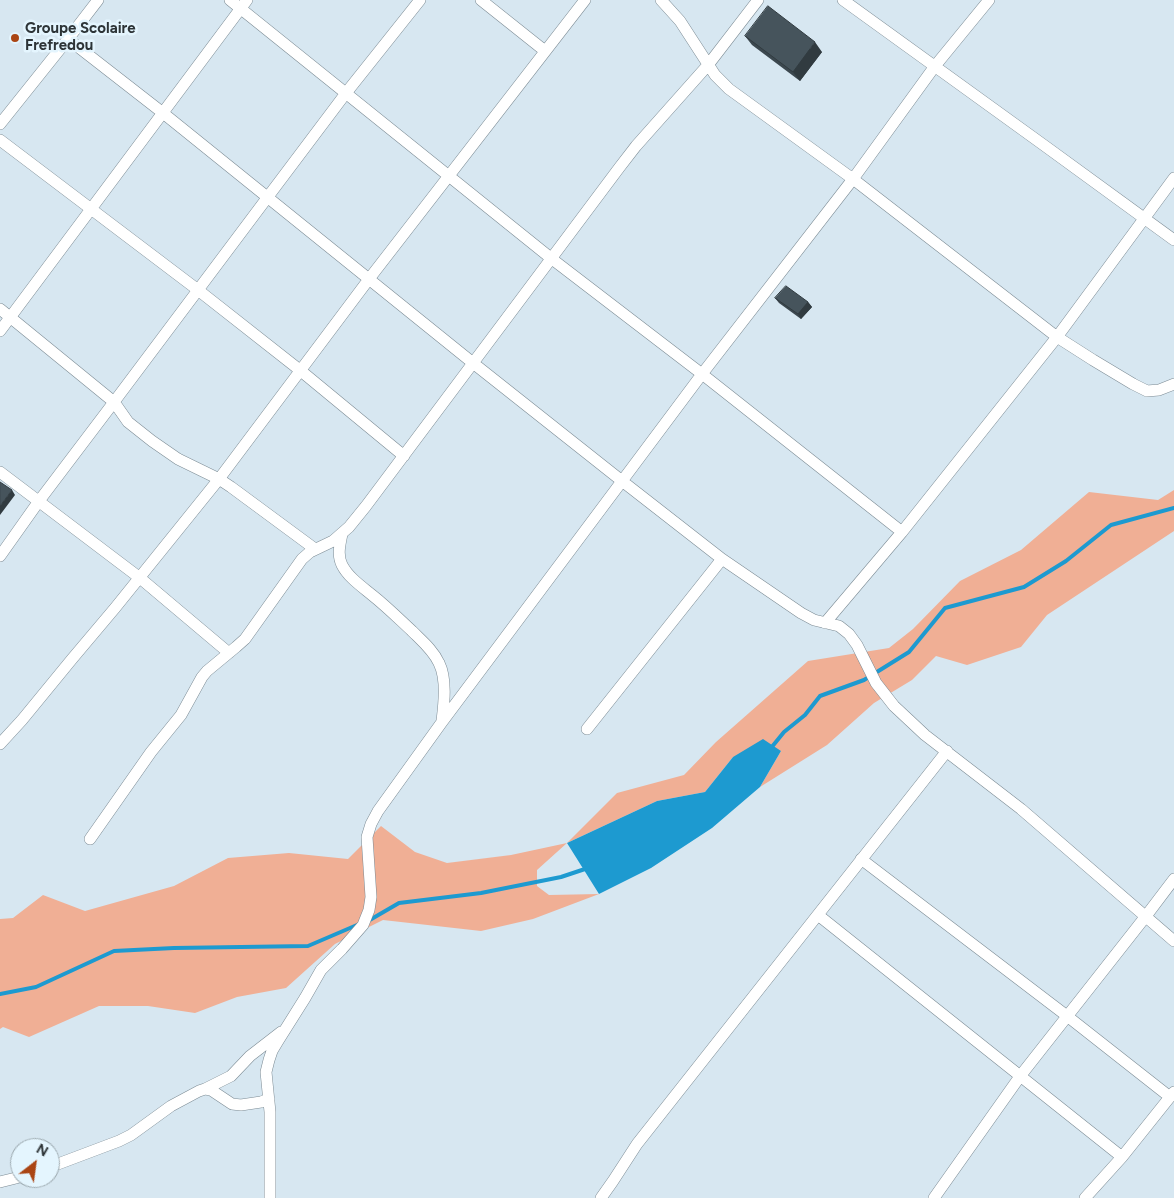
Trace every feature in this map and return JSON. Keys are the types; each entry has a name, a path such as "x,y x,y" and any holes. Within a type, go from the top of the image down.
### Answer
{"street":[{"path":"0,124 98,0"},
{"path":"230,0 244,4 346,93 449,176 902,532"},
{"path":"0,556 346,93 420,0"},
{"path":"481,0 545,51"},
{"path":"0,744 140,578 219,480 369,279 586,0"},
{"path":"661,0 680,21 715,75 729,88 853,179 1057,337 1124,379 1147,391 1159,390 1174,384"},
{"path":"90,839 151,752 181,715 202,677 212,665 245,639 302,559 342,534 366,506 636,146 708,65 758,0"},
{"path":"843,0 1174,240"},
{"path":"270,1198 270,1112 266,1072 269,1060 272,1051 321,970 363,925 369,910 371,897 367,837 378,811 442,722 702,374 853,179 935,66 989,0"},
{"path":"0,331 244,4"},
{"path":"68,39 163,113 473,363 722,559 801,613 814,620 839,626 849,634 857,645 876,682 894,706 925,735 1021,809 1174,940"},
{"path":"0,140 198,290 404,456"},
{"path":"825,623 902,532 1057,337 1174,178"},
{"path":"0,309 114,402 128,422 145,436 178,459 231,487 315,550"},
{"path":"0,472 140,578 229,653"},
{"path":"342,534 339,555 341,564 355,581 427,645 440,665 444,689 442,722"},
{"path":"587,729 722,559"},
{"path":"601,1198 637,1144 947,751"},
{"path":"861,859 1172,1094 1085,1198"},
{"path":"934,1198 1021,1076 1174,879"},
{"path":"818,915 1122,1156"},
{"path":"60,1163 119,1141 171,1106 231,1076 250,1056 286,1027"},
{"path":"205,1089 217,1093 232,1104 241,1105 269,1099"}],"shaded area":[{"path":"1174,490 1174,531 1047,615 1021,647 967,665 936,656 912,680 874,703 827,745 760,787 781,751 733,757 705,792 657,801 567,843 617,793 684,775 716,742 808,661 889,648 913,629 960,581 1021,550 1089,492 1158,500"},
{"path":"381,826 415,852 447,863 511,855 567,843 537,870 537,886 549,895 599,894 533,919 481,931 383,920 335,944 286,988 237,997 195,1013 148,1006 99,1006 29,1037 3,1027 0,1029 0,919 13,918 43,895 85,911 174,886 228,858 289,853 348,859"}],"water":[{"path":"763,739 781,751 760,787 712,828 651,868 599,894 567,843 657,801 705,792 733,757"}],"building":[{"path":"768,6 815,42 793,72 745,36"},
{"path":"786,286 808,302 798,314 775,298"},
{"path":"0,482 12,490 0,506"}],"waterway":[{"path":"771,748 784,732 805,715 820,696 864,680 909,652 945,608 1024,587 1066,561 1111,525 1174,508"},
{"path":"368,921 399,903 481,893 561,877 588,868"},
{"path":"0,994 36,987 114,951 308,946 357,925"}],"place":[{"name":"Groupe Scolaire Frefredou","path":"15,38"}]}
